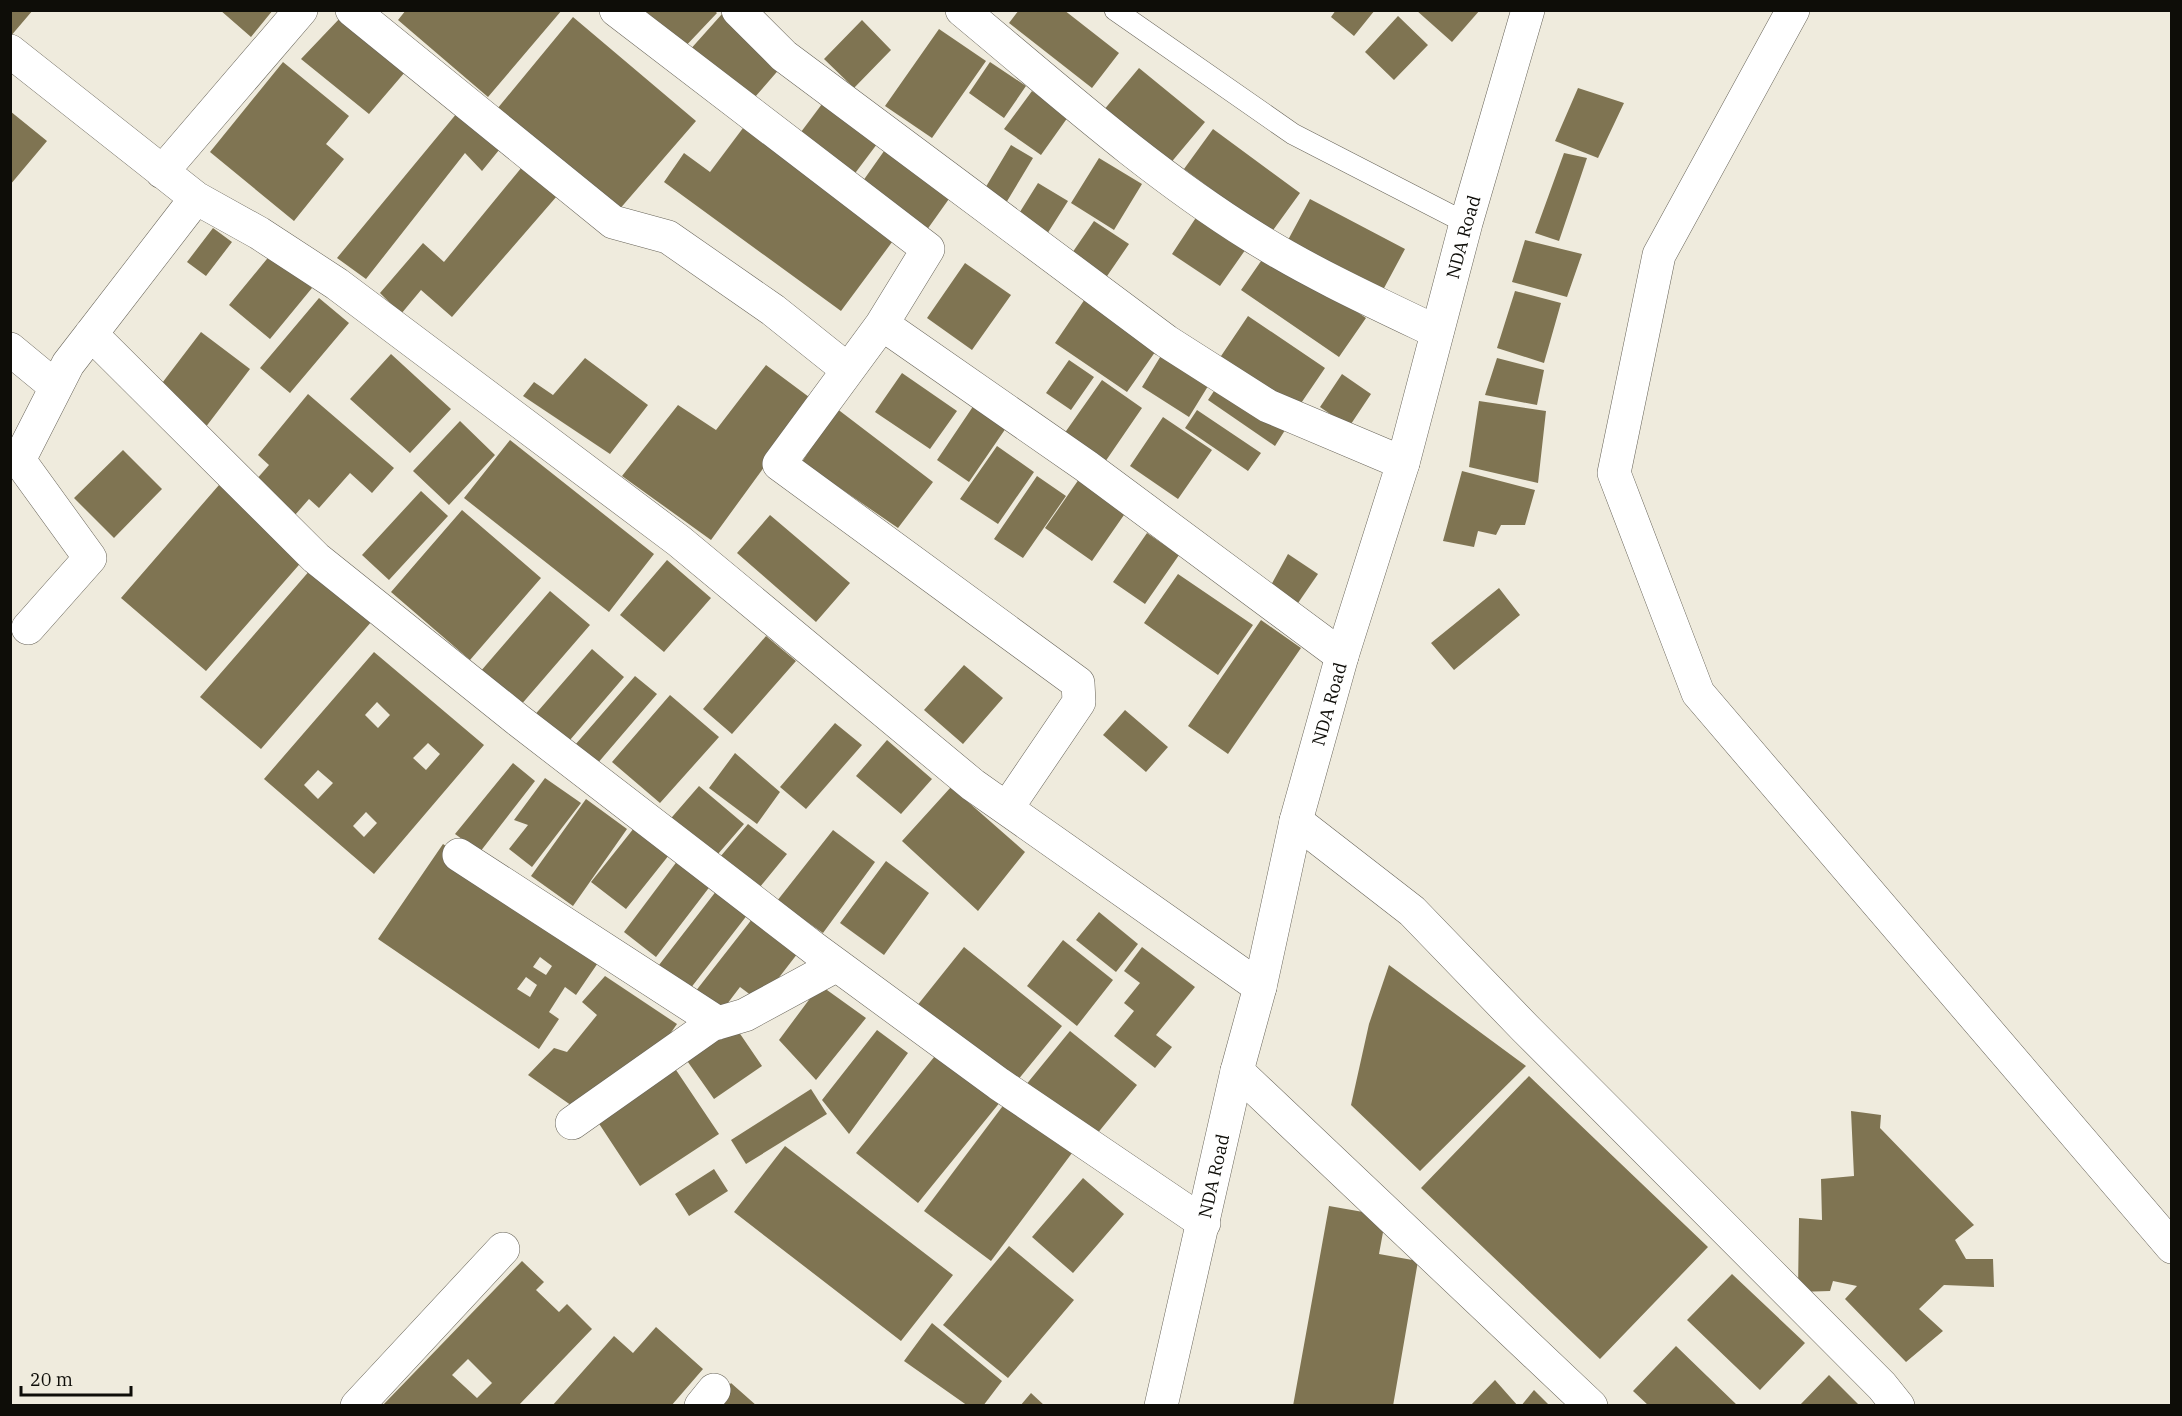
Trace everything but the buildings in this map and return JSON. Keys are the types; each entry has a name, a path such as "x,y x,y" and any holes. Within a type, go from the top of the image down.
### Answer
{"street":[{"path":"162,172 302,10"},
{"path":"352,10 613,222 668,237 773,310 848,370"},
{"path":"616,10 928,249 882,324 779,464 1078,683 1079,702 1007,808"},
{"path":"738,10 784,56 1166,341 1268,406 1403,463"},
{"path":"962,10 1136,155 1251,236 1343,288 1437,332"},
{"name":"NDA Road","path":"1161,1406 1237,1071 1260,987 1296,821 1342,656 1403,463 1466,223 1528,10"},
{"path":"1793,10 1659,255 1614,474 1698,693 2172,1247"},
{"path":"10,51 196,198 259,233 337,284 679,541 973,785 1260,987"},
{"path":"28,628 90,558 19,460 68,364 196,198"},
{"path":"882,324 1086,466 1342,656"},
{"path":"91,334 316,558 518,720 837,965 999,1084 1204,1223"},
{"path":"10,350 56,387"},
{"path":"1296,821 1412,911 1525,1028 1882,1386 1898,1406"},
{"path":"459,855 718,1023"},
{"path":"572,1123 711,1025 745,1015 837,965"},
{"path":"1237,1071 1591,1406"},
{"path":"357,1406 503,1249"}],"lane":[{"path":"1115,10 1293,134 1466,223"}]}
